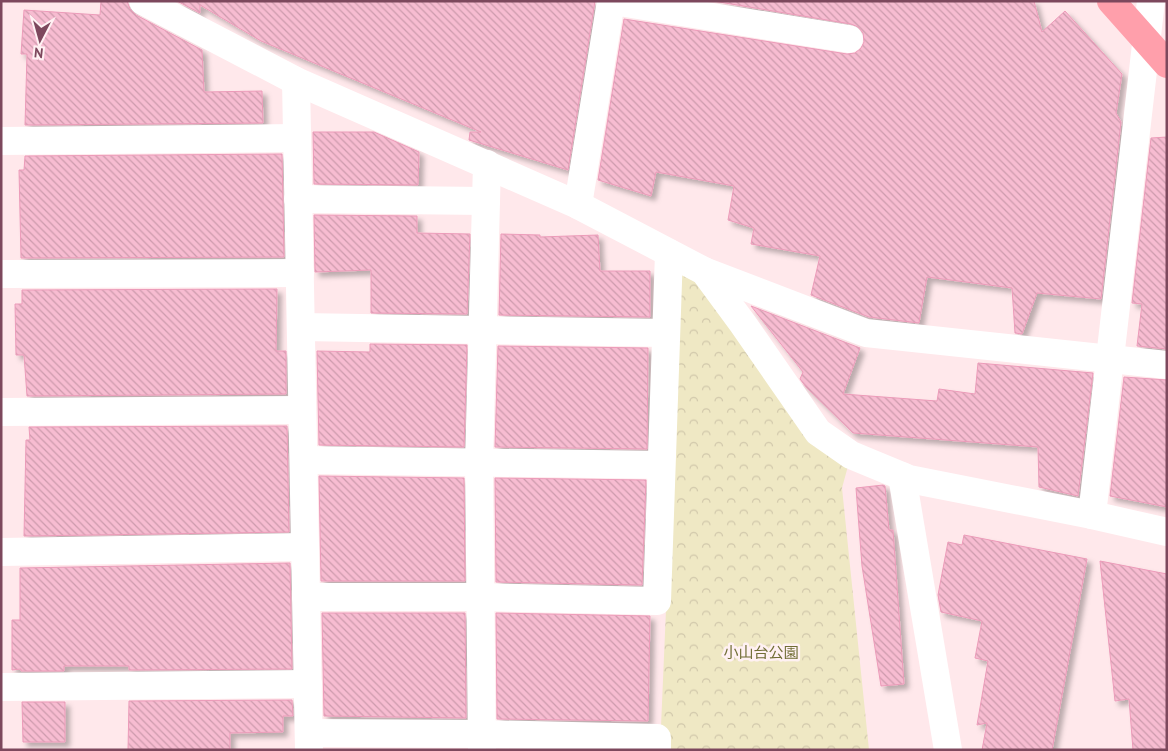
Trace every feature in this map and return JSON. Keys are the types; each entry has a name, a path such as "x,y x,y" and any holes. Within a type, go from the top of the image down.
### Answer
{"main road":[{"path":"1111,1 1167,64"}],"street":[{"path":"143,1 296,81 578,204 704,271 866,333 1167,365"},
{"path":"578,204 612,1 848,39"},
{"path":"1092,515 1151,1"},
{"path":"296,81 309,741 482,742 657,738 657,750"},
{"path":"1,141 297,138"},
{"path":"482,742 479,463 487,164"},
{"path":"298,199 486,201"},
{"path":"306,597 480,597 657,601 669,253"},
{"path":"704,271 818,432 851,455 909,479 1092,515 1167,532"},
{"path":"1,274 300,273"},
{"path":"301,327 666,333"},
{"path":"1,412 302,410"},
{"path":"304,460 661,465"},
{"path":"902,476 948,750"},
{"path":"1,552 305,547"},
{"path":"1,687 308,684"}],"green space":[{"name":"小山台公園","path":"681,259 851,455 842,488 869,750 660,750"}],"building":[{"path":"101,1 127,1 130,9 136,15 202,50 204,92 262,91 263,123 25,125 27,54 21,54 24,10 100,15"},
{"path":"177,1 595,1 568,170 469,140 470,132 481,132 261,41 200,5 200,13"},
{"path":"713,1 1034,1 1042,32 1065,11 1122,74 1116,113 1121,122 1101,299 1037,293 1022,334 1015,333 1012,288 927,277 919,323 869,317 811,295 820,256 751,244 754,228 728,220 734,186 656,172 651,196 598,180 624,19 847,54 855,53 864,42 863,33 858,27 851,24"},
{"path":"313,132 374,132 419,152 418,185 314,184"},
{"path":"1167,137 1167,349 1137,346 1142,304 1132,303 1151,138"},
{"path":"282,154 284,257 21,258 19,170 24,170 25,156"},
{"path":"314,215 417,216 417,233 470,234 467,314 371,313 371,270 315,272"},
{"path":"501,234 540,235 540,237 598,235 600,271 650,271 650,317 499,315"},
{"path":"277,289 276,351 286,351 286,394 27,396 24,355 16,355 15,304 22,304 22,290"},
{"path":"751,306 860,348 843,394 937,401 939,389 975,394 978,363 1093,373 1078,496 1039,487 1038,447 853,433 806,387 800,379 803,372"},
{"path":"370,344 467,345 464,447 319,445 317,351 370,352"},
{"path":"498,346 648,348 647,449 495,447"},
{"path":"1124,377 1167,380 1167,507 1110,496"},
{"path":"287,426 289,532 24,536 26,440 30,440 29,427"},
{"path":"319,476 464,478 465,581 321,581"},
{"path":"495,478 646,480 642,585 496,582"},
{"path":"885,486 889,530 893,530 904,684 881,686 862,566 856,488"},
{"path":"964,535 1087,559 1052,750 982,750 987,723 977,725 988,661 975,658 982,621 941,612 938,595 948,542 962,545"},
{"path":"1100,561 1167,574 1167,750 1133,750 1129,699 1115,701"},
{"path":"290,563 292,669 129,670 129,666 64,666 64,671 12,670 12,620 20,620 20,568"},
{"path":"322,613 465,613 466,718 324,716"},
{"path":"496,613 650,616 648,721 497,719"},
{"path":"292,700 293,716 283,716 283,732 230,733 230,749 128,750 129,701"},
{"path":"22,702 65,702 65,742 23,742"}]}
